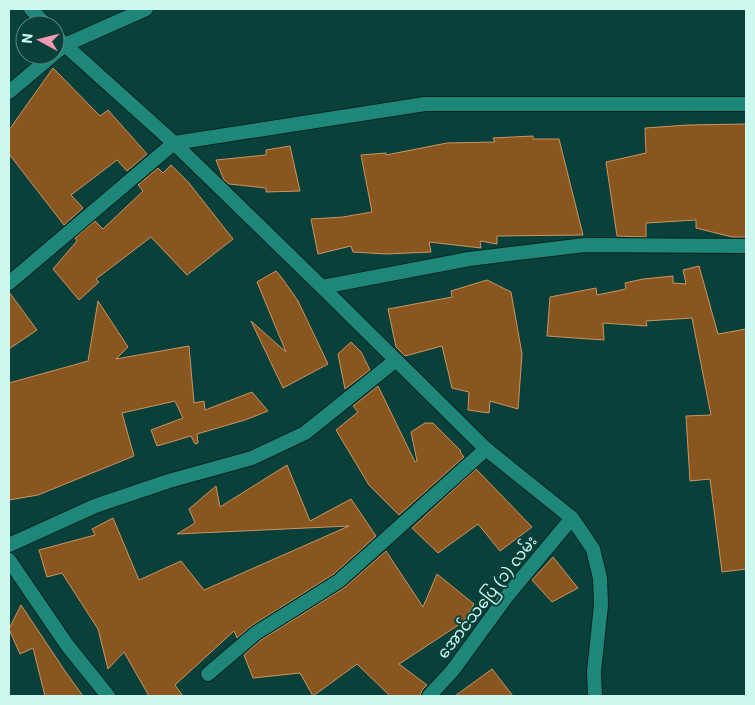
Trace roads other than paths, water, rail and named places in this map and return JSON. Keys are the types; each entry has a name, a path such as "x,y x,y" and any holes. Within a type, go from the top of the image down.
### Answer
{"street":[{"path":"65,44 146,9"},
{"path":"65,54 174,143 486,450 572,518 593,549 600,578 601,605 594,672 595,696"},
{"path":"9,92 38,65"},
{"path":"9,283 174,143 425,104 746,104"},
{"path":"322,287 469,259 585,245 746,246"},
{"path":"9,546 95,506 169,481 252,458 306,433 396,360"},
{"path":"208,674 256,633 338,580 486,450"},
{"name":"အောင်သပြေ (၁) လမ်း","path":"429,696 453,670 507,596 572,518"},
{"path":"9,560 67,645 108,696"}]}
